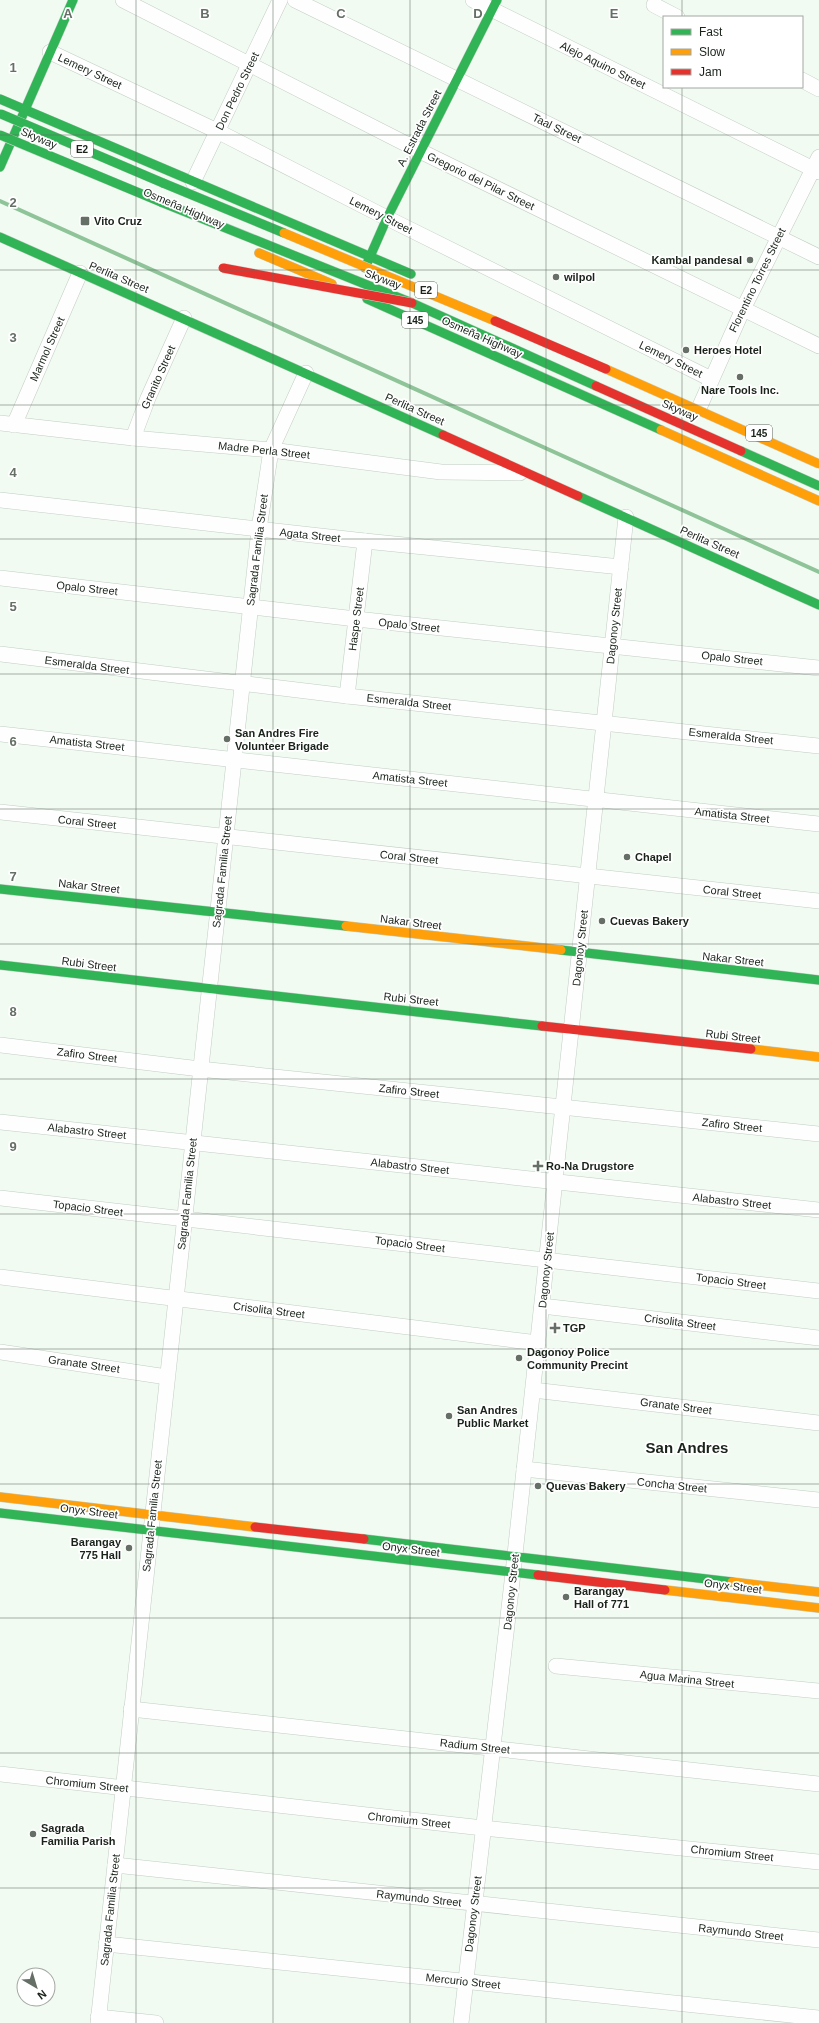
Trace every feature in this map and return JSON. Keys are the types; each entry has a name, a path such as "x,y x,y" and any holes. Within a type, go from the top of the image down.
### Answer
{"main road":[{"path":"0,167 4,145 16,128 73,0"},
{"name":"A. Estrada Street","path":"365,268 387,218 494,5"},
{"path":"0,99 420,278"},
{"name":"Skyway","path":"0,114 553,344 819,464"},
{"name":"Osmeña Highway","path":"0,121 365,268 568,360 586,365 612,366"},
{"name":"Skyway","path":"0,135 220,227 412,303 819,486"},
{"name":"Osmeña Highway","path":"4,145 202,229"},
{"name":"Perlita Street","path":"0,236 819,605"},
{"name":"Osmeña Highway","path":"253,250 347,290 819,501"},
{"path":"223,268 412,303"},
{"name":"Osmeña Highway","path":"448,291 819,460"},
{"name":"Nakar Street","path":"0,889 218,911 819,980"},
{"name":"Rubi Street","path":"0,966 819,1057"},
{"name":"Onyx Street","path":"0,1497 819,1592"},
{"name":"Onyx Street","path":"0,1513 819,1608"},
{"path":"357,1555 358,1538"}],"street":[{"name":"Gregorio del Pilar Street","path":"123,0 420,151 819,346"},
{"name":"Don Pedro Street","path":"194,182 280,0"},
{"name":"Taal Street","path":"295,0 779,236 819,257"},
{"name":"Alejo Aquino Street","path":"473,0 494,5 817,166"},
{"path":"654,5 676,16"},
{"name":"Lemery Street","path":"50,52 217,131 387,218 711,379"},
{"path":"803,81 819,89"},
{"name":"Florentino Torres Street","path":"700,406 743,309 779,236 817,166"},
{"name":"Marmol Street","path":"7,424 80,273"},
{"name":"Granito Street","path":"133,438 148,398 184,318"},
{"name":"Sagrada Familia Street","path":"98,2020 259,529 271,450 306,373"},
{"name":"Madre Perla Street","path":"7,424 133,438 271,450 441,472 528,473"},
{"name":"Agata Street","path":"0,500 365,541 621,567"},
{"name":"Dagonoy Street","path":"461,2023 515,1556 626,517"},
{"name":"Haspe Street","path":"347,696 365,541"},
{"name":"Opalo Street","path":"0,578 356,619 819,668"},
{"name":"Esmeralda Street","path":"0,654 347,696 604,722 819,746"},
{"name":"Amatista Street","path":"0,734 819,824"},
{"name":"Coral Street","path":"0,812 819,901"},
{"name":"Zafiro Street","path":"0,1045 200,1069 819,1134"},
{"name":"Alabastro Street","path":"0,1122 819,1210"},
{"name":"Topacio Street","path":"0,1198 819,1291"},
{"name":"Crisolita Street","path":"0,1278 538,1343"},
{"name":"Crisolita Street","path":"542,1306 819,1338"},
{"name":"Granate Street","path":"0,1352 167,1377"},
{"name":"Granate Street","path":"533,1390 819,1423"},
{"name":"Concha Street","path":"524,1469 819,1500"},
{"name":"Agua Marina Street","path":"556,1666 819,1692"},
{"name":"Radium Street","path":"132,1709 819,1784"},
{"name":"Chromium Street","path":"0,1774 483,1828 819,1862"},
{"name":"Raymundo Street","path":"115,1865 819,1940"},
{"name":"Mercurio Street","path":"106,1944 819,2018"},
{"path":"98,2020 156,2023"}],"waterway":[{"path":"0,201 819,572"}],"traffic: fast":[{"path":"0,167 73,0"},
{"path":"365,268 387,218 497,0"},
{"path":"0,99 411,274"},
{"path":"1,114 163,183"},
{"path":"0,135 161,202"},
{"path":"163,183 284,233"},
{"path":"161,202 412,303 596,386"},
{"path":"0,237 443,435"},
{"path":"367,299 661,430"},
{"path":"741,451 819,486"},
{"path":"578,496 819,605"},
{"path":"0,889 346,926"},
{"path":"561,950 819,980"},
{"path":"0,965 542,1026"},
{"path":"0,1513 538,1575"},
{"path":"364,1539 732,1582"}],"traffic: slow":[{"path":"284,233 495,321"},
{"path":"259,253 332,284"},
{"path":"606,369 819,464"},
{"path":"661,430 819,501"},
{"path":"346,926 561,950"},
{"path":"751,1049 819,1057"},
{"path":"0,1497 255,1527"},
{"path":"732,1582 819,1592"},
{"path":"665,1590 819,1608"}],"traffic: jam":[{"path":"223,268 412,303"},
{"path":"495,321 606,369"},
{"path":"596,386 741,451"},
{"path":"443,435 578,496"},
{"path":"542,1026 751,1049"},
{"path":"255,1527 364,1539"},
{"path":"538,1575 665,1590"}],"place":[{"name":"Vito Cruz","path":"85,221"},
{"name":"Kambal pandesal","path":"750,260"},
{"name":"wilpol","path":"556,277"},
{"name":"Heroes Hotel","path":"686,350"},
{"name":"Nare Tools Inc.","path":"740,377"},
{"name":"San Andres Fire Volunteer Brigade","path":"227,739"},
{"name":"Chapel","path":"627,857"},
{"name":"Cuevas Bakery","path":"602,921"},
{"name":"Ro-Na Drugstore","path":"538,1166"},
{"name":"TGP","path":"555,1328"},
{"name":"Dagonoy Police Community Precint","path":"519,1358"},
{"name":"San Andres Public Market","path":"449,1416"},
{"name":"Quevas Bakery","path":"538,1486"},
{"name":"Barangay 775 Hall","path":"129,1548"},
{"name":"Barangay Hall of 771","path":"566,1597"},
{"name":"Sagrada Familia Parish","path":"33,1834"}],"district":[{"name":"San Andres","path":"687,1447"}]}
